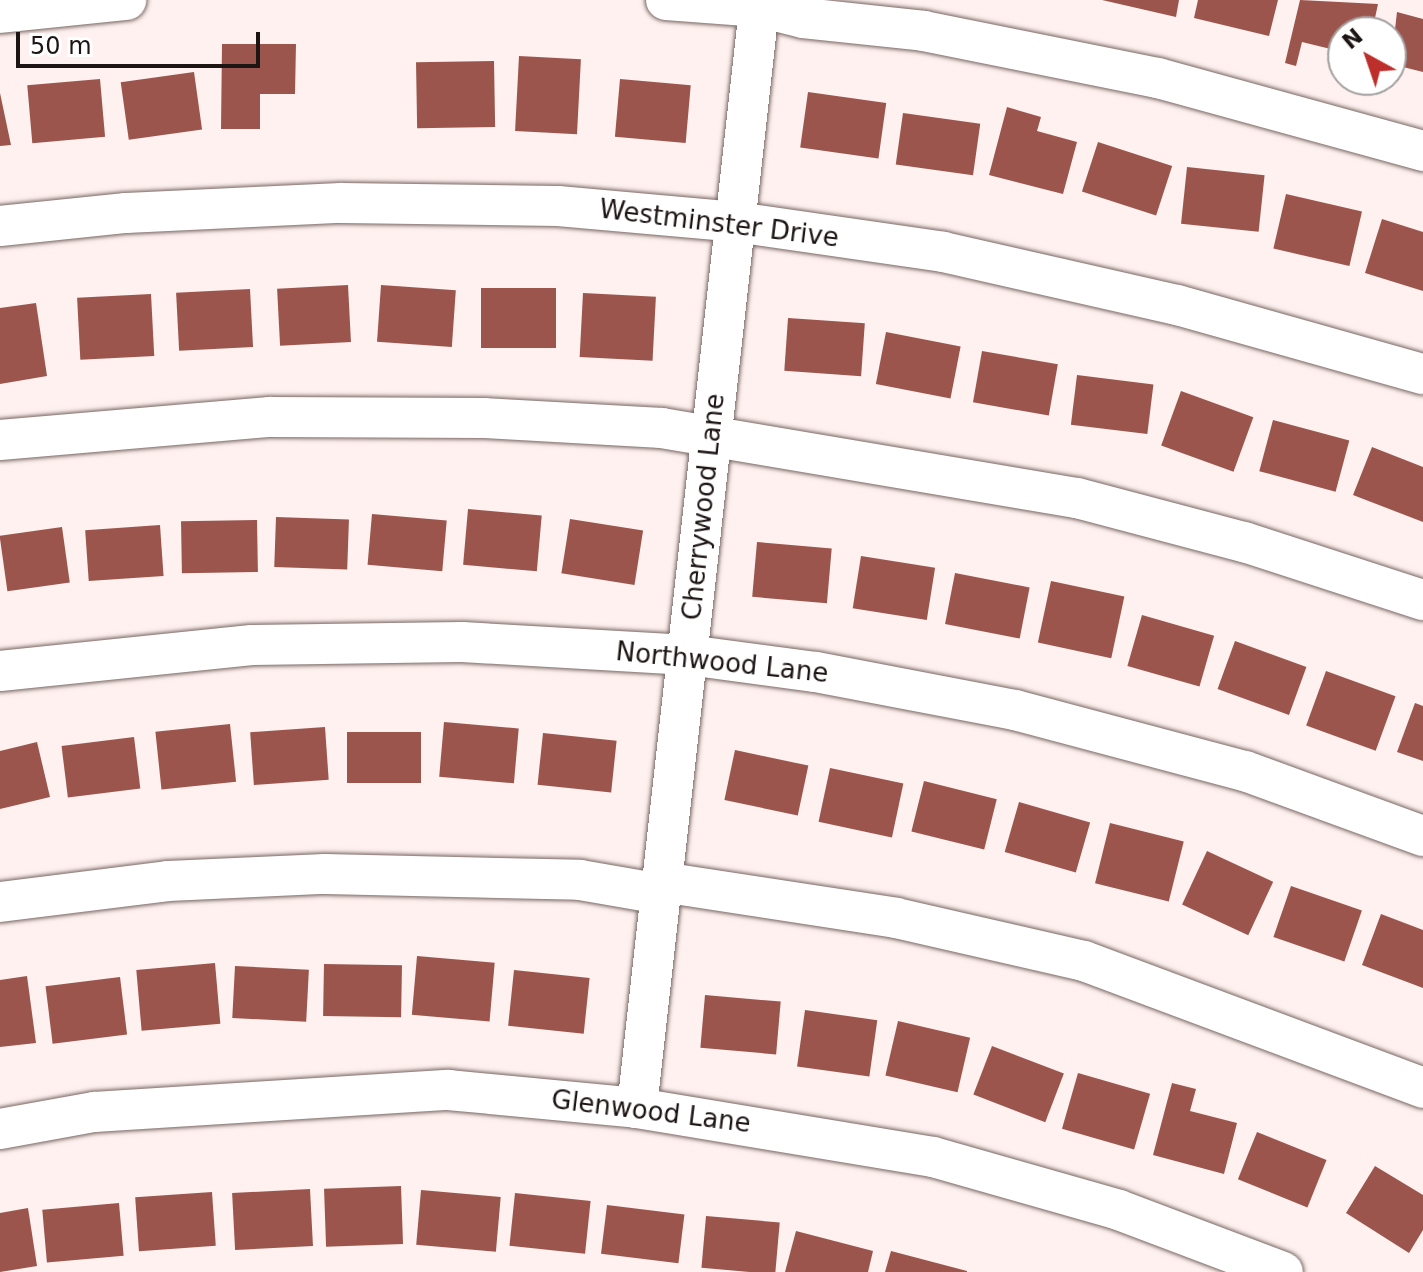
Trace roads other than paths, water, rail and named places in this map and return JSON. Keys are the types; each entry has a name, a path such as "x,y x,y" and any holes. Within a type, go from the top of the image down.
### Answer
{"street":[{"path":"0,13 126,0"},
{"path":"666,0 760,4 803,18 924,31 1158,78 1423,151"},
{"name":"Cherrywood Lane","path":"637,1108 760,4"},
{"name":"Westminster Drive","path":"0,226 126,213 341,203 558,206 736,222 943,252 1177,305 1423,374"},
{"path":"0,440 270,417 382,416 560,420 712,436 1077,498 1244,542 1423,600"},
{"name":"Northwood Lane","path":"0,671 252,645 462,642 688,655 816,672 1015,710 1245,771 1423,836"},
{"path":"0,902 168,881 325,874 580,880 896,918 1084,961 1423,1088"},
{"name":"Glenwood Lane","path":"0,1129 94,1112 448,1090 637,1108 933,1157 1119,1210 1283,1272"}]}
